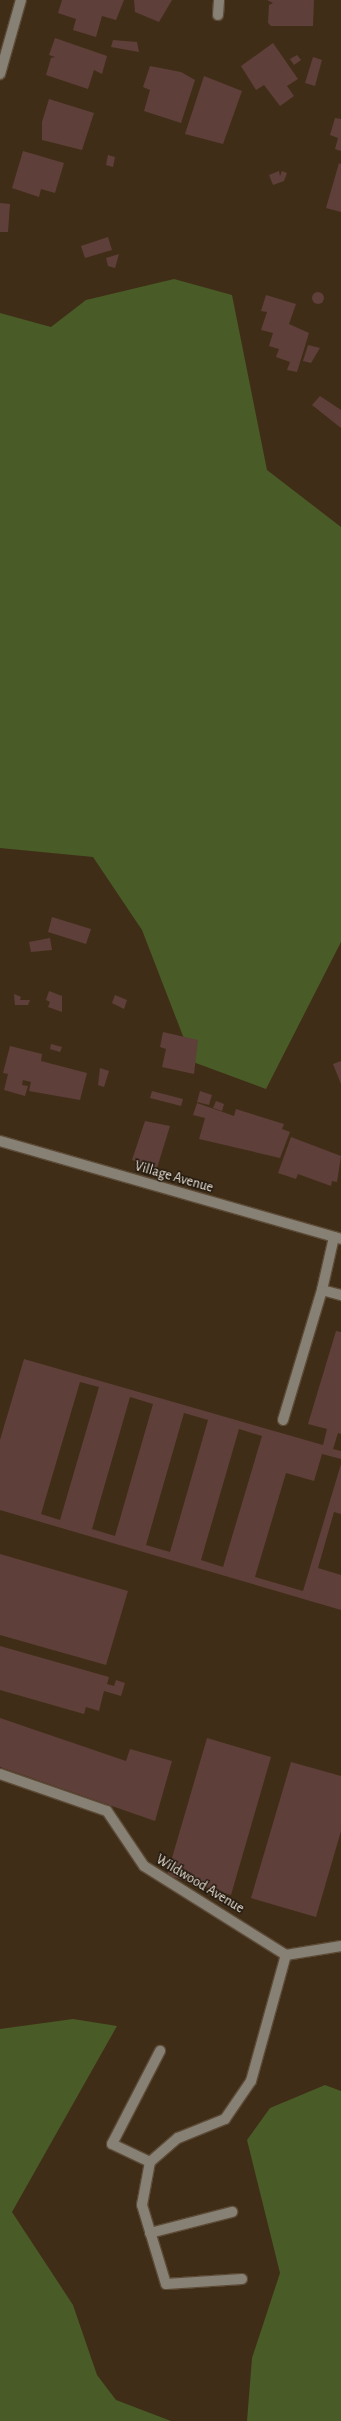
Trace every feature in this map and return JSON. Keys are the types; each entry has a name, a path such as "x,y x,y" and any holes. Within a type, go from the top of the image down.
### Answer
{"street":[{"path":"0,74 21,0"},
{"path":"218,15 219,0"},
{"name":"Village Avenue","path":"0,1141 337,1238"},
{"path":"283,1420 337,1238"},
{"path":"322,1290 341,1295"},
{"name":"Wildwood Avenue","path":"0,1774 107,1811 144,1866 286,1955"},
{"path":"242,2279 166,2284 142,2205 150,2162 178,2138 225,2119 251,2081 286,1955 341,1946"},
{"path":"150,2162 112,2144 160,2051"},
{"path":"150,2233 232,2212"}],"green space":[{"path":"174,279 232,295 267,470 341,527 341,942 266,1089 193,1062 142,930 93,857 0,848 0,313 51,327 86,300"},
{"path":"73,2019 117,2026 12,2212 73,2305 97,2375 116,2400 171,2421 0,2421 0,2029"},
{"path":"325,2085 341,2091 341,2421 247,2421 252,2358 280,2273 247,2140 270,2108"}],"building":[{"path":"62,0 124,0 116,20 102,16 96,37 73,30 76,19 58,13"},
{"path":"134,0 172,0 159,22 135,12"},
{"path":"267,0 314,0 313,26 271,26 268,23 269,5 273,3"},
{"path":"55,38 107,56 102,74 94,70 88,89 46,75 51,58 55,57 49,55"},
{"path":"113,40 137,42 139,52 111,47"},
{"path":"273,43 298,79 287,86 294,96 280,106 264,85 256,90 241,66"},
{"path":"297,55 301,60 294,65 290,59"},
{"path":"313,57 322,60 315,86 305,83"},
{"path":"150,66 181,72 195,80 181,123 144,111 150,90 143,87"},
{"path":"204,76 242,91 223,144 185,134"},
{"path":"49,99 94,113 82,150 42,140 42,122"},
{"path":"335,118 341,119 341,151 335,149 338,138 330,135"},
{"path":"23,151 64,163 55,193 41,189 39,197 12,188"},
{"path":"108,155 115,157 113,167 106,165"},
{"path":"339,163 341,164 341,212 326,208"},
{"path":"279,171 280,176 282,171 287,173 284,181 273,185 269,175"},
{"path":"0,203 10,204 8,232 0,232"},
{"path":"108,237 112,250 85,258 81,246"},
{"path":"119,254 115,268 108,266 106,258"},
{"path":"320,292 323,293 323,303 316,304 313,303 312,296 313,293"},
{"path":"266,295 296,304 289,324 309,333 297,372 287,370 290,362 276,357 279,349 269,346 273,333 261,330 267,312 261,311"},
{"path":"308,345 320,348 311,363 303,361"},
{"path":"320,396 341,410 341,428 312,405"},
{"path":"52,917 91,929 86,944 48,932"},
{"path":"50,938 52,950 31,952 29,942"},
{"path":"49,991 62,996 62,1012 48,1007 50,1002 46,1000"},
{"path":"14,994 21,997 20,1000 30,1000 28,1005 15,1005"},
{"path":"115,995 127,1000 124,1009 112,1003"},
{"path":"163,1032 198,1040 194,1074 162,1067 166,1049 160,1047"},
{"path":"51,1044 62,1047 60,1052 50,1049"},
{"path":"10,1046 42,1054 41,1061 87,1073 80,1100 29,1091 31,1082 23,1080 22,1085 28,1086 25,1096 4,1090 8,1074 3,1073"},
{"path":"341,1061 341,1084 333,1064"},
{"path":"100,1068 109,1071 104,1087 98,1085"},
{"path":"152,1091 183,1099 181,1106 150,1098"},
{"path":"200,1091 212,1095 209,1105 197,1102"},
{"path":"216,1101 224,1104 222,1111 213,1108"},
{"path":"197,1103 234,1116 236,1109 284,1124 282,1129 290,1132 280,1158 199,1139 205,1118 193,1115"},
{"path":"145,1121 170,1126 157,1168 132,1160"},
{"path":"291,1137 341,1156 337,1182 332,1181 331,1186 298,1174 296,1179 278,1173"},
{"path":"336,1331 341,1332 341,1434 338,1433 333,1449 341,1451 341,1459 322,1454 314,1481 286,1473 255,1577 303,1591 341,1464 341,1514 334,1512 318,1568 341,1575 341,1610 0,1510 0,1440 24,1359 323,1445 327,1429 308,1424","holes":["80,1382 99,1387 60,1520 41,1514","130,1397 153,1404 115,1536 92,1529","184,1413 208,1420 170,1552 146,1545","239,1429 262,1436 223,1567 201,1560"]},
{"path":"0,1554 128,1591 106,1665 0,1635"},
{"path":"0,1646 109,1677 107,1684 114,1686 116,1680 125,1683 121,1696 104,1691 99,1711 86,1707 84,1714 0,1690"},
{"path":"0,1718 126,1761 130,1749 172,1761 155,1821 0,1767"},
{"path":"207,1738 271,1757 231,1895 167,1875"},
{"path":"291,1762 341,1776 341,1831 316,1917 251,1898"}]}
